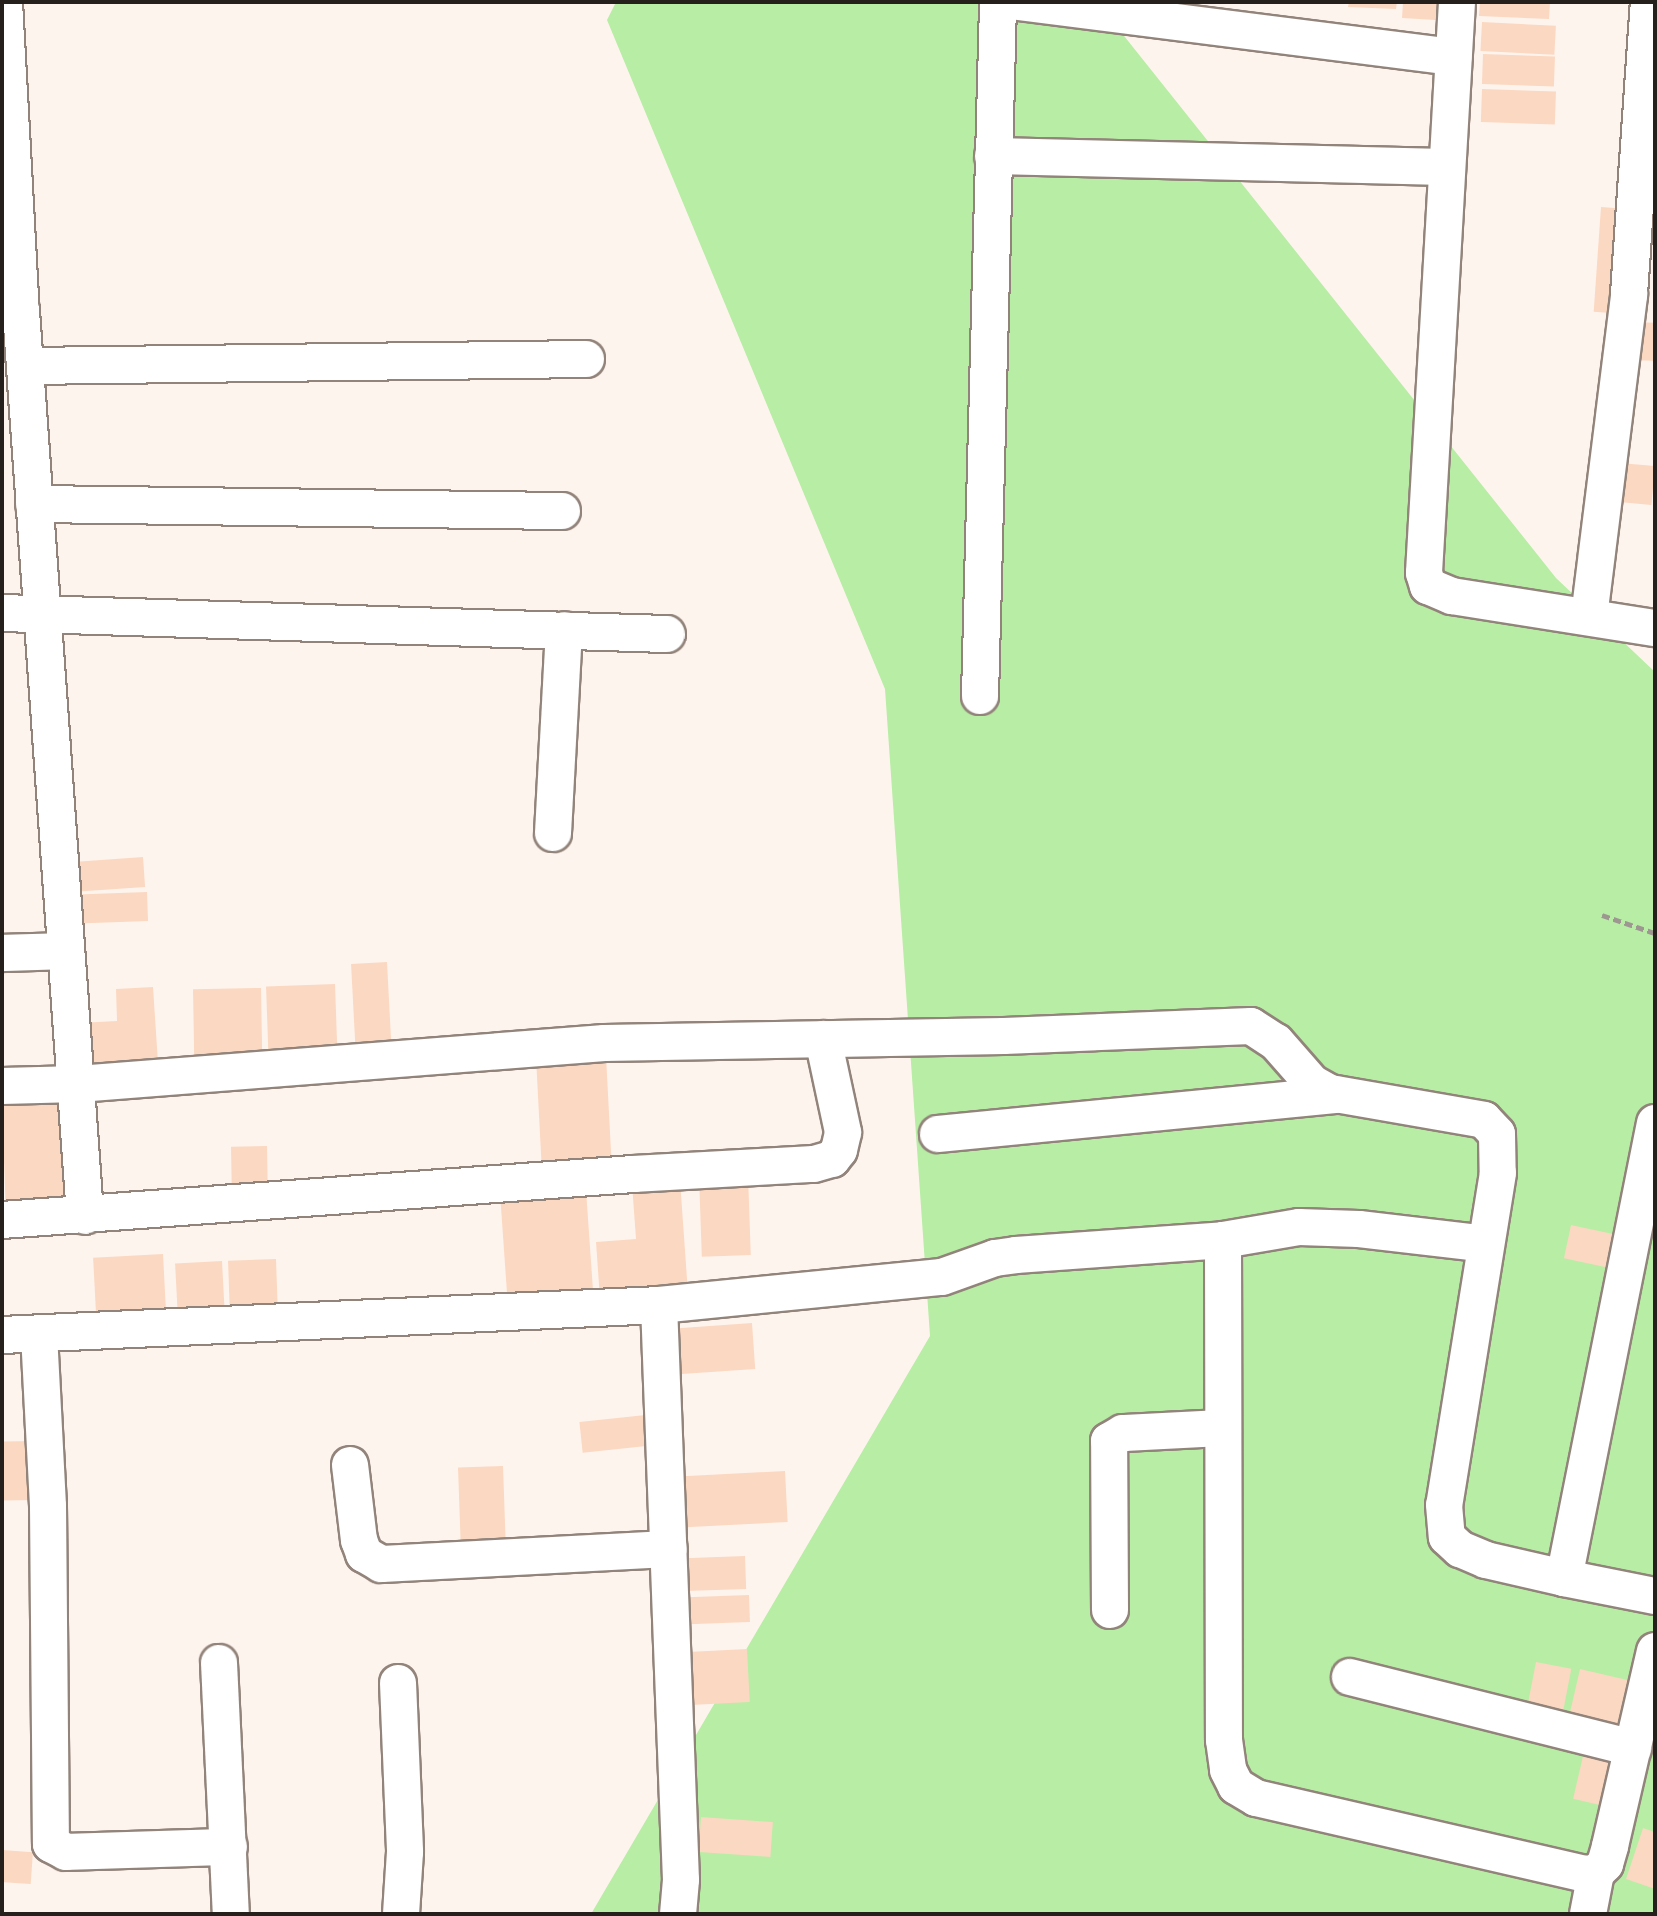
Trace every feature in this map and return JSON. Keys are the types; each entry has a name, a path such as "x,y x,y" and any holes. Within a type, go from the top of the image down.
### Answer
{"street":[{"path":"4,2 34,504 78,1084 85,1216"},
{"path":"980,696 998,2"},
{"path":"1018,2 1454,57"},
{"path":"1457,2 1424,573 1428,586 1438,592 1655,628"},
{"path":"1589,617 1629,294 1649,2"},
{"path":"993,156 1447,167"},
{"path":"25,366 586,359"},
{"path":"34,504 562,511"},
{"path":"2,613 667,634"},
{"path":"553,833 564,630"},
{"path":"2,953 66,951"},
{"path":"2,1086 78,1084 604,1043 1004,1036 1236,1024 1263,1031 1312,1083 1337,1095"},
{"path":"2,1220 633,1174 814,1164 832,1159 839,1150 843,1132 823,1039"},
{"path":"938,1134 1337,1095 1484,1120 1493,1126 1500,1148 1444,1505 1447,1537 1460,1549 1486,1560 1655,1596"},
{"path":"1564,1578 1655,1123"},
{"path":"2,1335 659,1305 942,1277 1016,1255 1223,1240 1273,1229 1325,1227 1486,1244"},
{"path":"1223,1240 1224,1740 1228,1770 1236,1786 1256,1798 1584,1874 1596,1873"},
{"path":"659,1305 681,1880 678,1914"},
{"path":"39,1334 48,1506 51,1844 66,1852 229,1847"},
{"path":"1110,1610 1109,1441 1123,1433 1223,1428"},
{"path":"350,1465 359,1540 364,1554 381,1564 669,1549"},
{"path":"1588,1914 1596,1873 1605,1864 1655,1651"},
{"path":"219,1663 231,1914"},
{"path":"1350,1677 1633,1748"},
{"path":"398,1683 405,1852 401,1914"}],"path":[{"path":"1602,915 1655,933"}],"green space":[{"path":"616,2 1097,2 1556,578 1655,672 1655,1914 591,1914 930,1336 885,689 607,20"}],"building":[{"path":"1349,2 1397,2 1396,9 1348,7"},
{"path":"1403,2 1454,2 1453,21 1402,18"},
{"path":"1480,2 1550,2 1549,19 1479,16"},
{"path":"1482,22 1556,26 1554,55 1480,51"},
{"path":"1483,54 1555,57 1554,86 1482,84"},
{"path":"1482,89 1556,92 1555,125 1481,122"},
{"path":"1601,207 1628,209 1621,314 1594,312"},
{"path":"1630,322 1655,323 1654,361 1629,360"},
{"path":"1620,463 1655,466 1651,505 1617,502"},
{"path":"143,857 145,887 75,892 73,862"},
{"path":"147,892 148,921 78,923 77,894"},
{"path":"387,962 391,1045 355,1047 351,964"},
{"path":"335,984 338,1057 269,1059 266,986"},
{"path":"153,987 158,1063 81,1067 79,1023 117,1021 116,989"},
{"path":"261,988 262,1068 194,1069 193,989"},
{"path":"606,1056 612,1166 542,1170 536,1060"},
{"path":"66,1101 70,1206 6,1208 2,1103"},
{"path":"267,1146 268,1200 232,1201 231,1147"},
{"path":"748,1175 751,1255 702,1257 699,1177"},
{"path":"680,1180 688,1293 600,1299 596,1242 636,1239 632,1184"},
{"path":"586,1190 594,1300 508,1306 500,1196"},
{"path":"1571,1225 1619,1235 1612,1268 1564,1258"},
{"path":"163,1254 166,1320 97,1324 93,1258"},
{"path":"276,1259 278,1314 230,1316 228,1261"},
{"path":"222,1261 225,1316 178,1318 175,1263"},
{"path":"752,1323 755,1369 674,1375 671,1329"},
{"path":"655,1414 658,1445 583,1453 579,1422"},
{"path":"37,1441 38,1500 3,1501 2,1442"},
{"path":"503,1466 506,1546 461,1548 458,1468"},
{"path":"785,1471 788,1522 686,1527 683,1476"},
{"path":"745,1556 746,1589 685,1591 684,1558"},
{"path":"749,1595 750,1622 688,1624 687,1597"},
{"path":"747,1649 750,1702 691,1705 688,1652"},
{"path":"1536,1662 1571,1669 1561,1724 1525,1717"},
{"path":"1580,1669 1632,1681 1619,1737 1567,1726"},
{"path":"1583,1756 1618,1764 1608,1807 1573,1799"},
{"path":"701,1817 773,1822 770,1857 699,1852"},
{"path":"1643,1828 1655,1832 1655,1889 1626,1879"},
{"path":"2,1850 33,1852 31,1884 2,1882"}]}
